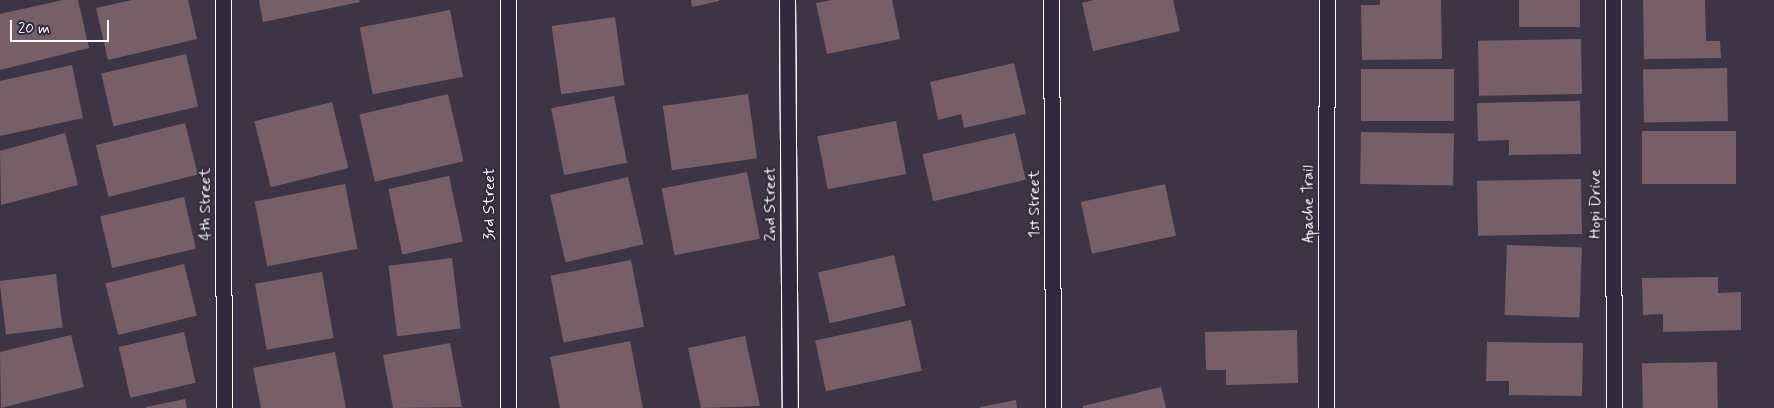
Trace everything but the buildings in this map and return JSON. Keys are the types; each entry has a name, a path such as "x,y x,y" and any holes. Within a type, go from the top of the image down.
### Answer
{"lane":[{"name":"4th Street","path":"224,0 224,408"},
{"name":"3rd Street","path":"508,0 508,408"},
{"name":"2nd Street","path":"787,0 790,408"},
{"name":"1st Street","path":"1051,0 1053,408"},
{"name":"Apache Trail","path":"1326,408 1327,0"},
{"name":"Hopi Drive","path":"1614,0 1614,408"}]}
